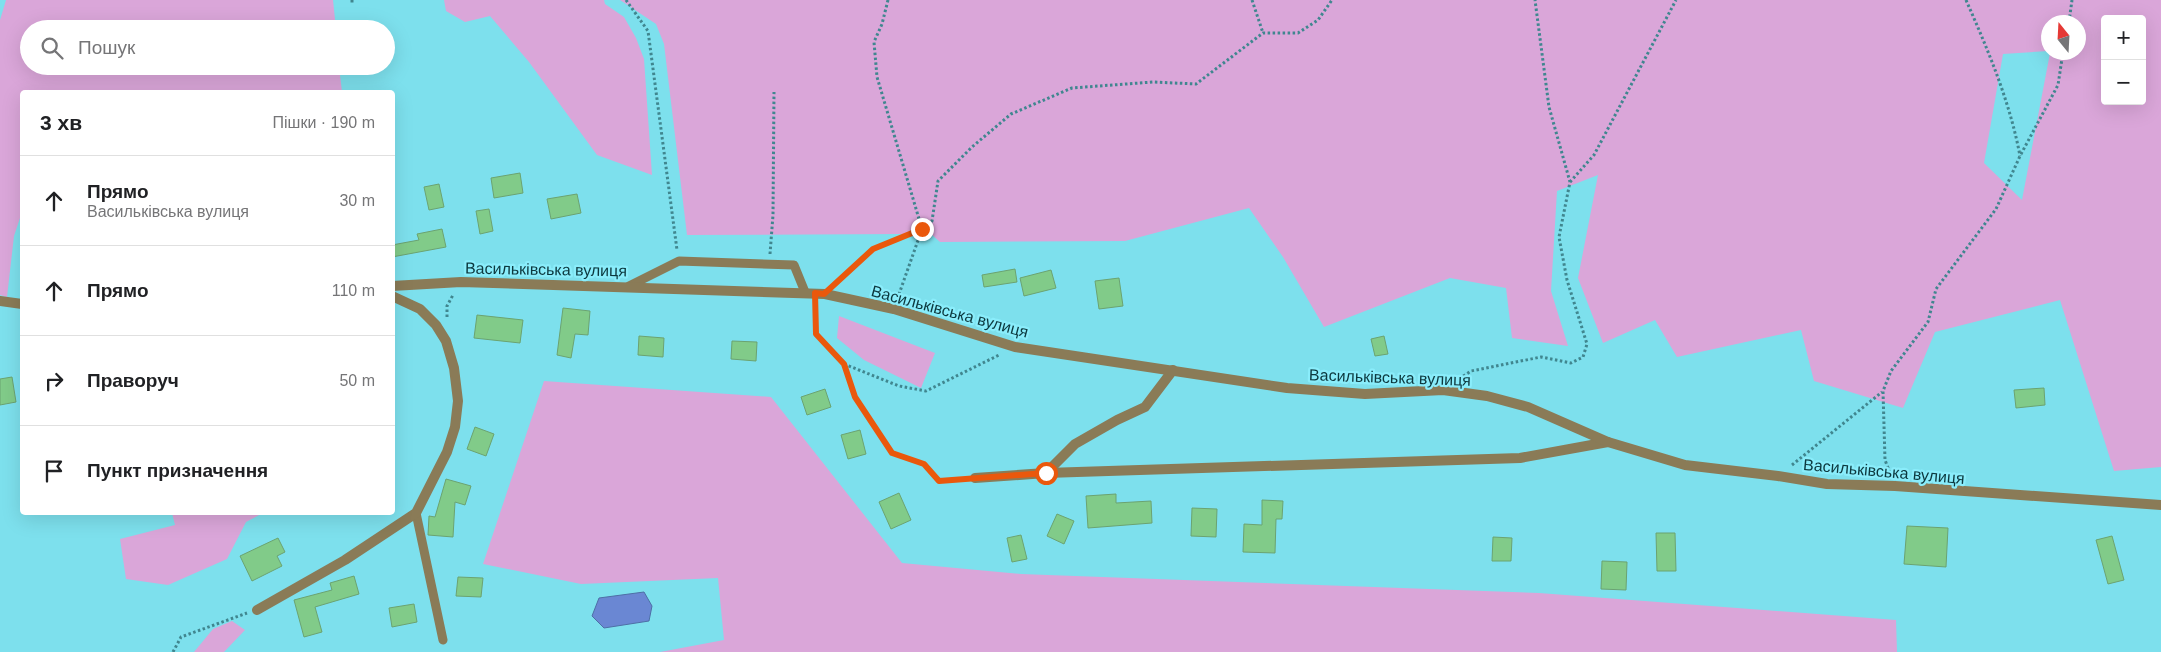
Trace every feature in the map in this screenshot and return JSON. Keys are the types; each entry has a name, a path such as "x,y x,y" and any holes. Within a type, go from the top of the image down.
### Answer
{"street":[{"name":"Васильківська вулиця","path":"395,286 461,282 815,293 894,310 1015,347 1287,388 1366,394 1444,390 1487,396 1528,407 1608,442 1685,465 1827,484 1895,486 2161,505"},
{"path":"257,610 345,560 416,513 447,452 455,427 458,401 454,368 446,341 436,325 420,309 395,297"},
{"path":"0,301 20,304"},
{"path":"1046,473 1075,444 1117,420 1145,407 1173,370"},
{"name":"Васильківська вулиця","path":"975,478 1046,473 1520,458 1608,442"}],"lane":[{"path":"629,286 679,261 770,264 794,265 815,293"},
{"path":"416,513 443,640"}],"path":[{"path":"352,0 352,5"},
{"path":"626,0 648,31 679,261"},
{"path":"888,0 882,24 874,42 877,77 922,229 894,310"},
{"path":"1252,0 1263,33"},
{"path":"975,478 939,481 924,464 892,453 855,397 844,364 816,334 815,293 873,249 922,229 932,221 938,181 972,147 1011,114 1072,88 1153,82 1196,84 1263,33 1298,34 1318,20 1332,0"},
{"path":"1444,390 1471,371 1542,357 1571,363 1583,357 1587,344 1567,280 1559,236 1570,182 1549,108 1535,0"},
{"path":"1570,182 1594,155 1676,0"},
{"path":"1966,0 1984,42 2016,130 2020,156"},
{"path":"2070,15 2072,0"},
{"path":"1895,486 1885,460 1882,392 1891,372 1928,322 1936,289 1996,209 2020,156 2058,86 2062,60"},
{"path":"770,264 773,215 774,92"},
{"path":"446,341 447,306 461,282"},
{"path":"844,364 899,386 926,391 1015,347"},
{"path":"1778,476 1882,392"},
{"path":"173,652 181,637 257,610"}],"shaded area":[{"path":"6,0 333,0 335,20 20,20 20,75 340,75 342,90 20,90 20,218 14,236 7,297 0,295 0,20"},
{"path":"444,0 604,0 605,4 624,17 636,38 644,59 652,175 597,155 529,62 490,16 465,22 446,11"},
{"path":"620,0 2161,0 2161,467 2114,471 2060,300 1935,332 1903,408 1814,381 1801,330 1677,357 1655,320 1603,343 1578,278 1598,175 1557,191 1551,291 1568,346 1512,338 1506,288 1450,278 1324,327 1283,257 1249,208 1125,241 940,242 930,233 687,235 664,44 656,24","holes":["2041,15 2086,15 2086,60 2049,60 2022,200 1984,163 2003,54 2041,51"]},
{"path":"839,316 935,353 921,388 864,360 837,338"},
{"path":"544,381 771,397 902,563 1021,574 1539,593 1896,620 1897,652 660,652 724,640 718,578 581,584 483,564"},
{"path":"173,515 259,515 246,522 227,559 168,585 126,579 120,539 175,525"},
{"path":"232,621 245,630 224,652 194,652 213,629"}],"water":[{"path":"644,592 652,606 649,621 604,628 592,616 599,598"}],"building":[{"path":"520,173 523,193 494,198 491,178"},
{"path":"439,184 444,207 429,210 424,187"},
{"path":"577,194 581,213 551,219 547,199"},
{"path":"489,209 493,231 480,234 476,211"},
{"path":"442,229 446,247 395,256 395,244 419,240 417,234"},
{"path":"1015,269 1017,282 984,287 982,275"},
{"path":"1051,270 1056,288 1024,296 1020,278"},
{"path":"1119,278 1123,306 1099,309 1095,281"},
{"path":"563,308 590,311 588,335 575,334 571,358 557,355"},
{"path":"477,315 523,320 520,343 474,338"},
{"path":"639,336 664,338 663,357 638,355"},
{"path":"1384,336 1388,354 1375,356 1371,339"},
{"path":"732,341 757,342 756,361 731,359"},
{"path":"12,377 16,402 0,405 0,379"},
{"path":"2044,388 2045,405 2016,408 2014,390"},
{"path":"825,389 831,407 807,415 801,397"},
{"path":"475,427 494,434 486,456 467,449"},
{"path":"860,430 866,454 848,459 841,435"},
{"path":"446,479 471,486 465,505 455,502 453,537 428,535 429,516 435,517"},
{"path":"899,493 911,520 891,529 879,502"},
{"path":"1116,494 1116,503 1151,501 1152,523 1088,528 1086,496"},
{"path":"1262,500 1283,501 1282,519 1276,519 1275,553 1243,552 1244,524 1262,525"},
{"path":"1192,508 1217,509 1216,537 1191,536"},
{"path":"1057,514 1074,521 1064,544 1047,536"},
{"path":"1907,526 1948,528 1946,567 1904,564"},
{"path":"1656,533 1675,533 1676,571 1657,571"},
{"path":"1021,535 1027,559 1012,562 1007,538"},
{"path":"2112,536 2124,580 2108,584 2096,540"},
{"path":"1493,537 1512,538 1511,561 1492,561"},
{"path":"278,538 285,552 277,556 282,566 252,581 240,556"},
{"path":"1602,561 1627,562 1626,590 1601,589"},
{"path":"354,576 359,594 315,607 322,632 304,637 294,600 332,590 330,583"},
{"path":"458,577 483,578 481,597 456,596"},
{"path":"414,604 417,622 392,627 389,608"}],"route":[{"path":"922,229 873,249 824,294 815,293 816,334 844,364 855,397 892,453 924,464 939,481 1046,473"}]}
